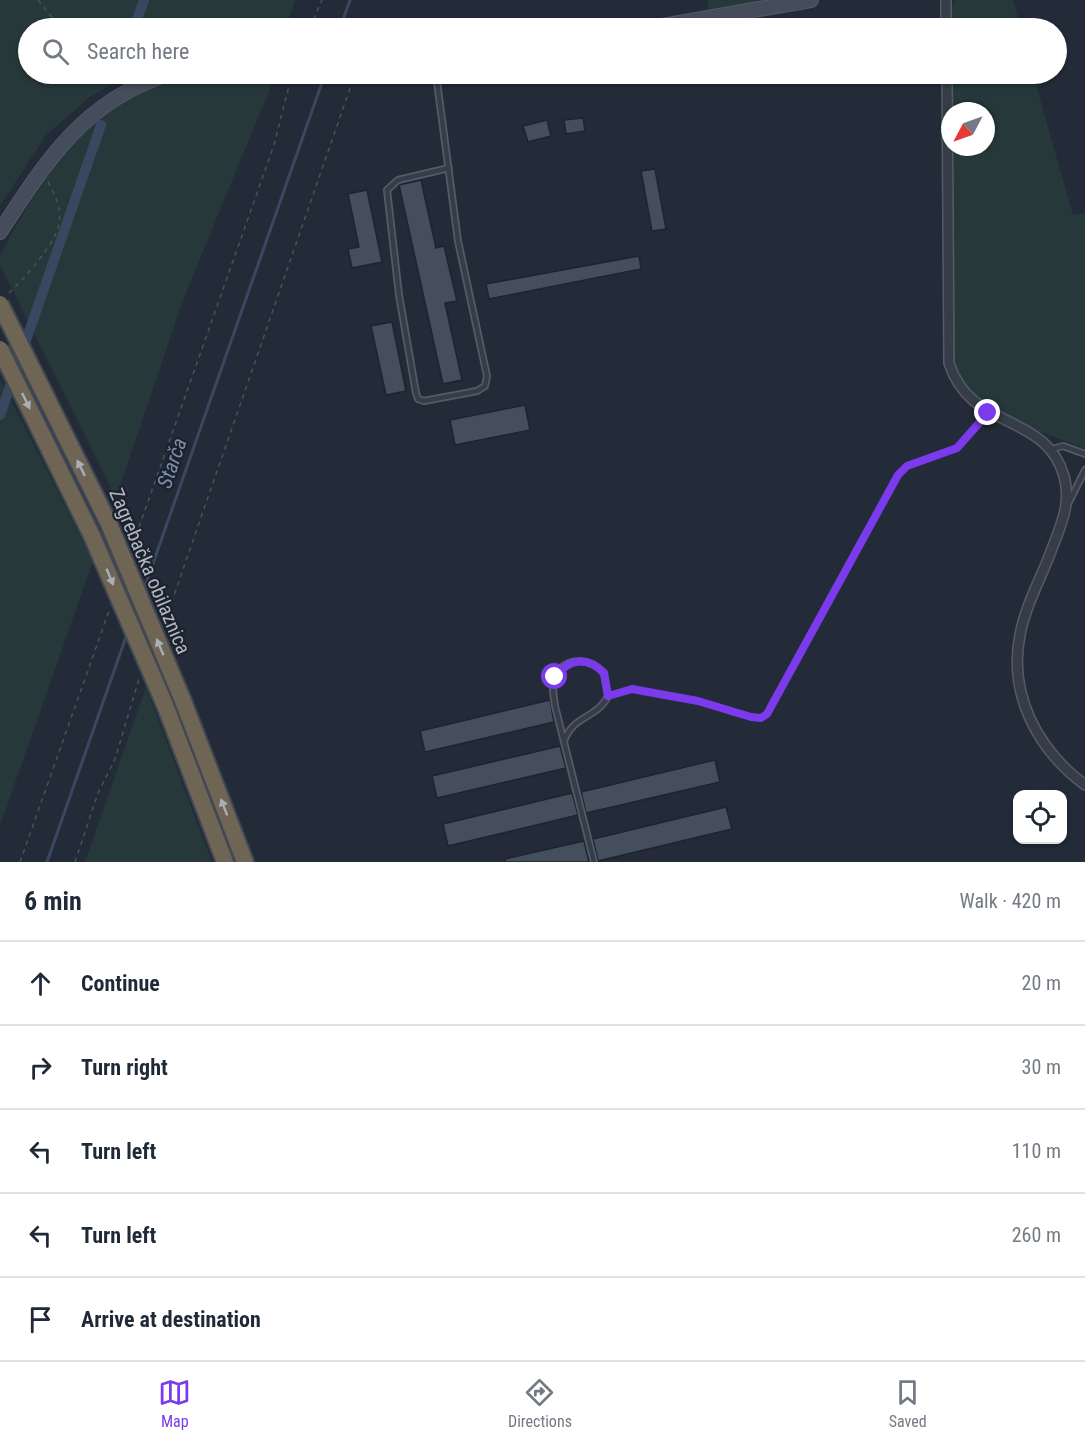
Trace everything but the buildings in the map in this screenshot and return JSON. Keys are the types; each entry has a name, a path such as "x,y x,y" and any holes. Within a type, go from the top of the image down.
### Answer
{"highway":[{"name":"Zagrebačka obilaznica","path":"3,300 108,524 183,700 245,862"},
{"name":"Zagrebačka obilaznica","path":"0,349 92,536 165,705 225,862"}],"main road":[{"path":"708,18 811,0"},
{"path":"0,232 39,172 68,136 101,107 141,84"}],"street":[{"path":"946,0 946,18"},
{"path":"947,84 949,363 963,392 988,413 1036,435 1052,449 1063,474 1068,504 1025,617 1020,636 1018,662 1020,690 1026,711 1042,742 1055,759 1085,785"}],"lane":[{"path":"437,84 459,240 487,375 485,386 477,391 424,401 418,399 416,393 399,295 387,190 398,180 449,168"},
{"path":"1052,449 1063,446 1085,454"},
{"path":"1068,504 1085,470"},
{"path":"564,741 568,729 576,721 598,710 608,696 604,673 598,666 582,660 572,662 562,668 555,677 552,689 564,741 594,862"}],"path":[{"path":"38,0 54,18"},
{"path":"314,18 322,0"},
{"path":"133,543 271,156 289,84"},
{"path":"163,622 352,84"},
{"path":"3,300 45,249 58,228 60,216 56,196 39,172"},
{"path":"608,696 632,689 698,701 751,717 761,718 767,714 898,475 907,466 957,448 988,413"},
{"path":"20,862 110,610"},
{"path":"75,862 98,793 115,759 142,672"}],"shaded area":[{"path":"0,0 295,0 289,18 18,18 18,84 111,84 90,97 46,135 0,206"},
{"path":"707,0 772,0 709,11"},
{"path":"955,0 1013,0 1018,18 951,18"},
{"path":"164,84 272,84 183,300 116,498 0,265 0,256 36,192 57,163 80,137 107,115 136,96"},
{"path":"951,84 1036,84 1073,215 1085,213 1085,449 1026,426 990,407 961,379 952,360 951,156 995,156 995,102 951,102"},
{"path":"0,379 93,561 0,826"},
{"path":"146,687 212,862 85,862"}],"waterway":[{"path":"138,18 144,0"},
{"name":"Starča","path":"344,18 350,0"},
{"name":"Starča","path":"144,589 321,84"},
{"path":"0,415 101,125"},
{"name":"Starča","path":"47,862 127,634"}],"route":[{"path":"555,677 562,668 572,662 582,660 598,666 604,673 608,685 608,696 632,689 653,691 761,718 767,714 898,475 907,466 957,448 988,413"}]}
